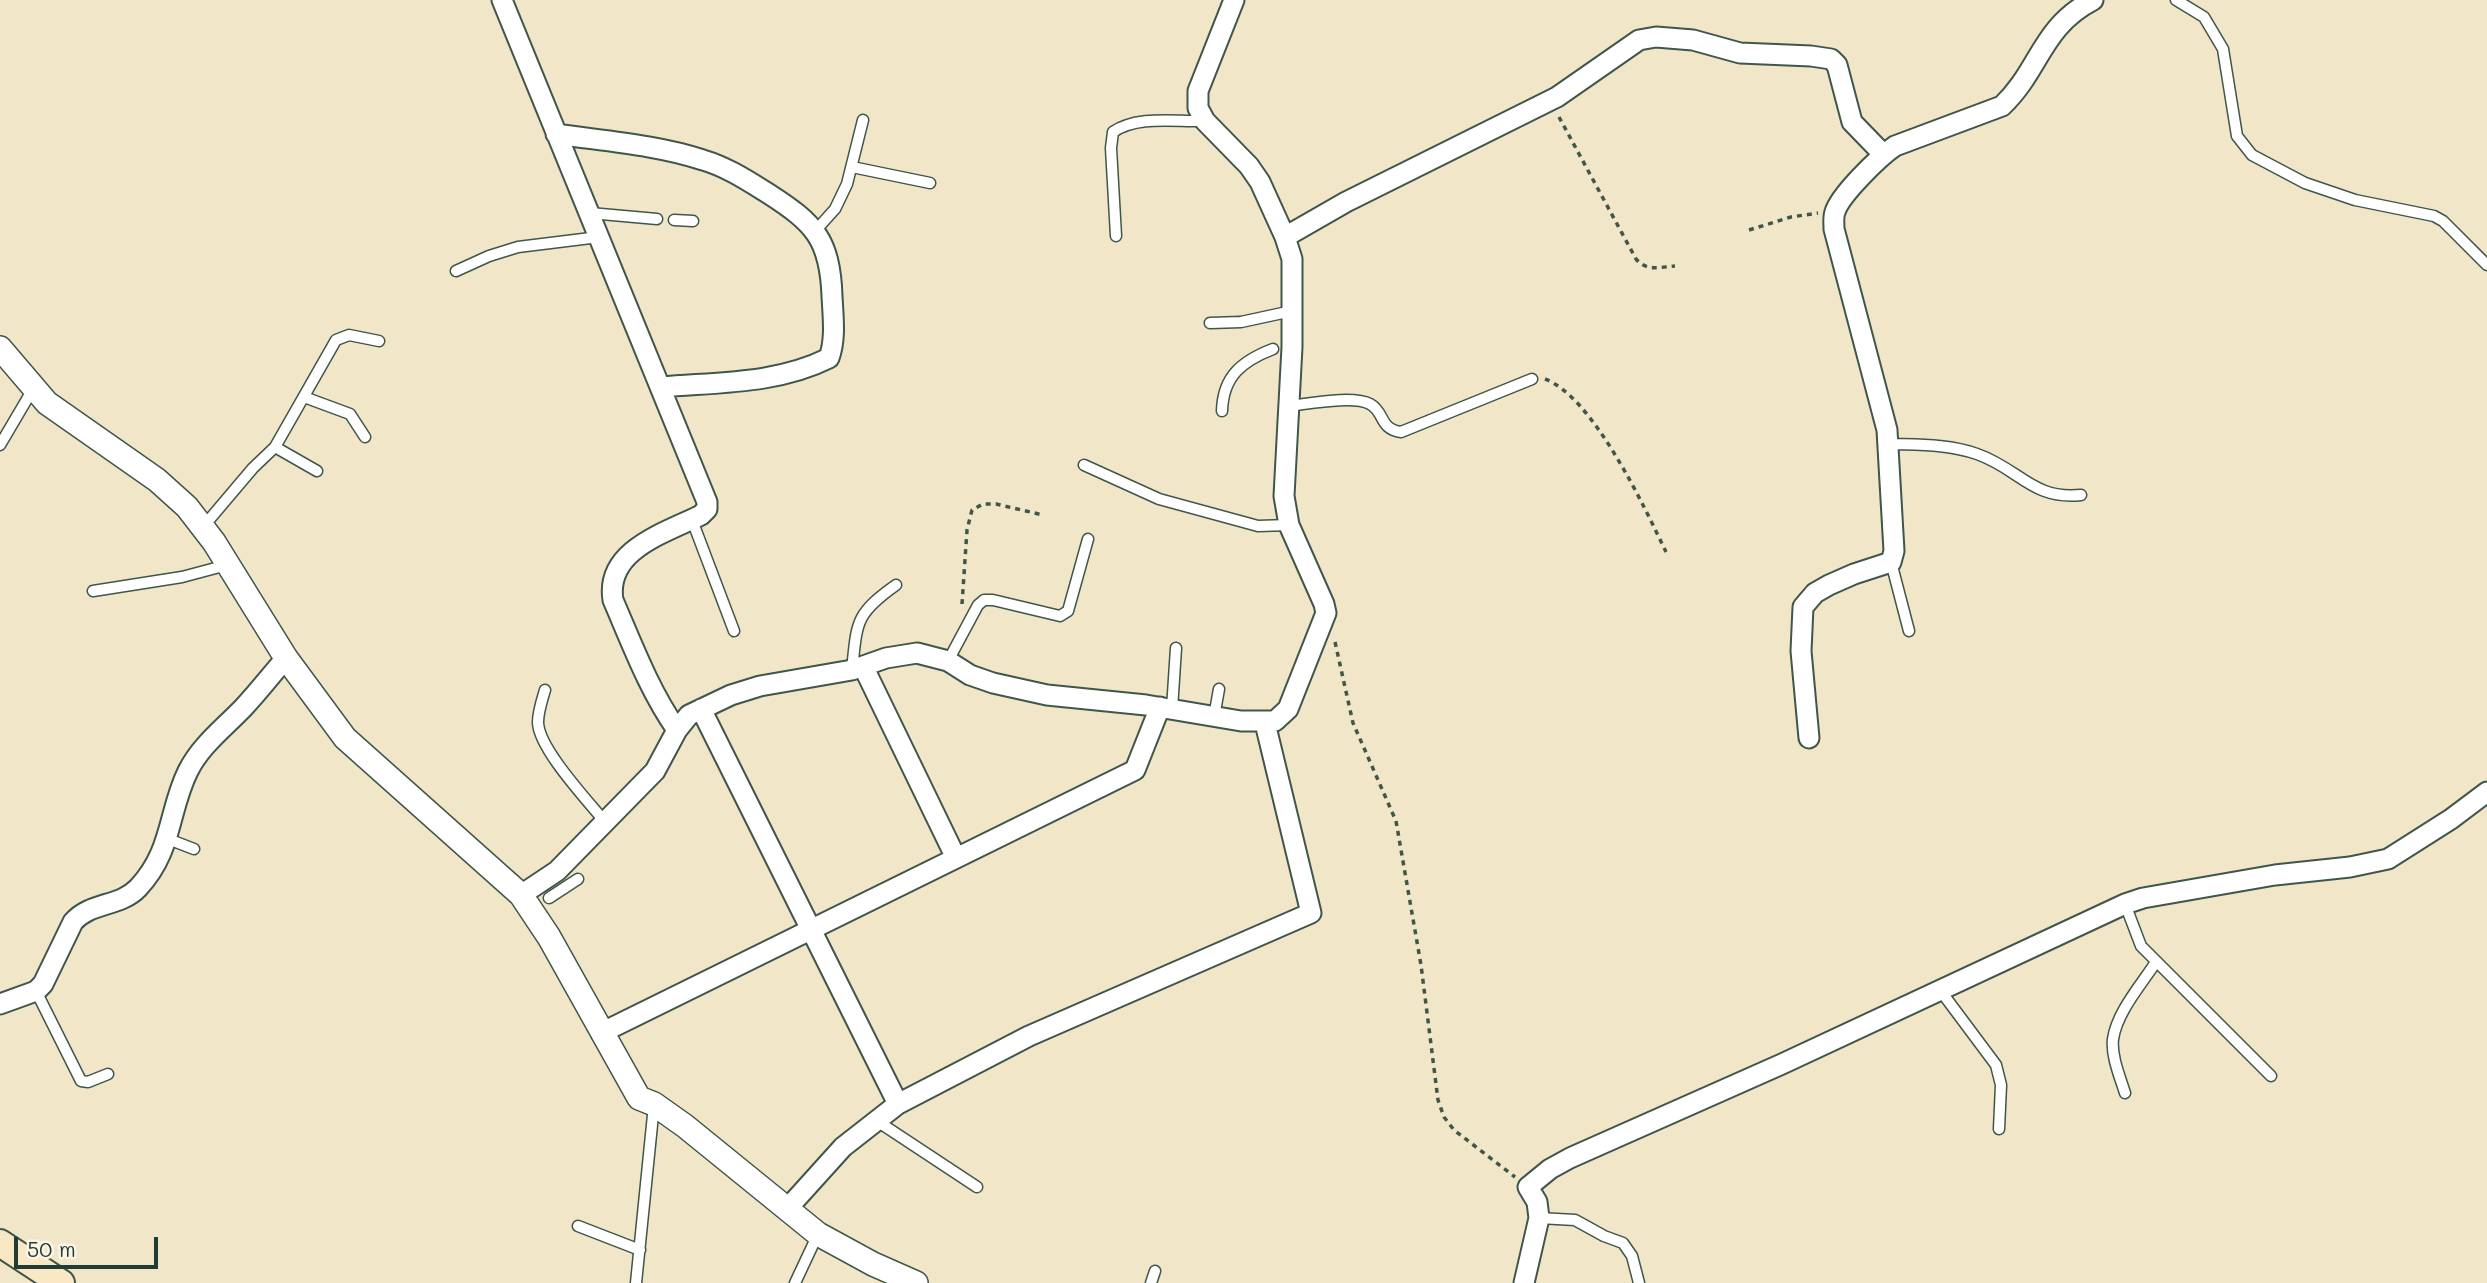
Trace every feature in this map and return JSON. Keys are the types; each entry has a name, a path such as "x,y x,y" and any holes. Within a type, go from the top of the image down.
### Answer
{"main road":[{"path":"0,1243 61,1283"}],"street":[{"path":"502,0 707,502 707,509 692,520 637,548 622,559 610,586 612,600 647,679 677,730"},
{"path":"535,902 557,872 655,771 688,715 732,695 760,686 857,668 886,658 917,653 948,662 970,676 1047,695 1166,708 1265,723 1275,721 1288,709 1326,613 1289,525 1284,496 1288,406 1284,348 1292,311 1292,259 1260,182 1249,166 1205,121 1198,108 1198,91 1234,0"},
{"path":"1809,738 1801,651 1803,607 1815,593 1829,585 1891,562 1894,551 1890,444 1834,229 1834,214 1840,201 1883,154 1895,146 2002,106 2014,94 2048,38 2064,20 2093,0"},
{"path":"1285,237 1346,202 1550,100 1639,40 1656,37 1693,40 1740,53 1831,59 1836,65 1852,122 1883,154"},
{"path":"556,134 703,160 755,185 800,214 816,230 824,246 832,288 834,346 829,358 809,368 779,377 662,387"},
{"path":"0,348 47,404 158,480 187,507 228,565 286,658 345,738 535,902 601,1032 639,1098 654,1104 723,1154 818,1234 913,1282"},
{"path":"0,1004 36,990 43,984 73,922 88,909 126,897 137,889 168,839 178,796 196,757 286,658"},
{"path":"857,668 956,858"},
{"path":"601,1032 1135,770 1166,708"},
{"path":"701,709 898,1104"},
{"path":"787,1209 843,1147 898,1104 1029,1035 1311,914 1265,723"},
{"path":"1524,1283 1539,1218 1537,1202 1528,1187 1550,1168 1782,1064 2125,904 2143,898 2264,877 2350,867 2388,859 2451,819 2487,792"}],"lane":[{"path":"2176,0 2204,17 2223,49 2238,136 2252,155 2305,183 2355,200 2434,216 2443,221 2487,265"},
{"path":"816,230 835,209 847,184 863,120"},
{"path":"1116,236 1111,148 1113,132 1123,125 1142,122 1205,121"},
{"path":"852,167 930,183"},
{"path":"590,212 657,219"},
{"path":"674,220 693,222"},
{"path":"456,271 518,247 600,237"},
{"path":"1210,323 1241,322 1292,311"},
{"path":"202,527 275,447 336,340 349,335 379,341"},
{"path":"1222,411 1226,383 1237,371 1253,359 1284,348"},
{"path":"1288,406 1350,400 1368,402 1385,426 1401,432 1532,379"},
{"path":"0,445 33,388"},
{"path":"304,397 350,414 365,437"},
{"path":"1890,444 1961,449 1998,463 2043,492 2064,497 2081,495"},
{"path":"275,447 317,471"},
{"path":"1084,465 1159,499 1258,526 1289,525"},
{"path":"692,520 734,631"},
{"path":"948,662 978,605 984,600 1060,616 1065,614 1088,539"},
{"path":"1891,562 1909,631"},
{"path":"93,591 182,577 228,565"},
{"path":"857,668 855,637 861,617 872,602 896,585"},
{"path":"1166,708 1176,648"},
{"path":"545,690 538,722 541,737 550,753 606,823"},
{"path":"1214,717 1219,690"},
{"path":"168,839 194,849"},
{"path":"535,902 578,879"},
{"path":"2125,904 2141,946 2271,1076"},
{"path":"2125,1093 2117,1069 2113,1040 2120,1018 2156,962"},
{"path":"36,990 80,1082 88,1082 108,1074"},
{"path":"1940,990 1996,1065 2001,1085 1999,1129"},
{"path":"636,1283 654,1104"},
{"path":"877,1121 976,1187"},
{"path":"1539,1218 1575,1220 1604,1236 1623,1242 1632,1256 1639,1283"},
{"path":"578,1226 640,1250"},
{"path":"795,1283 818,1234"},
{"path":"1151,1283 1156,1271"}],"path":[{"path":"1550,100 1636,259 1642,266 1650,268 1675,266"},
{"path":"1749,230 1791,217 1813,213 1834,214"},
{"path":"1532,379 1545,379 1554,383 1566,392 1591,421 1635,488 1666,552"},
{"path":"960,640 967,530 972,510 983,504 1044,515"},
{"path":"1326,613 1338,651 1353,723 1396,821 1421,965 1438,1100 1444,1117 1454,1130 1528,1187"}]}
